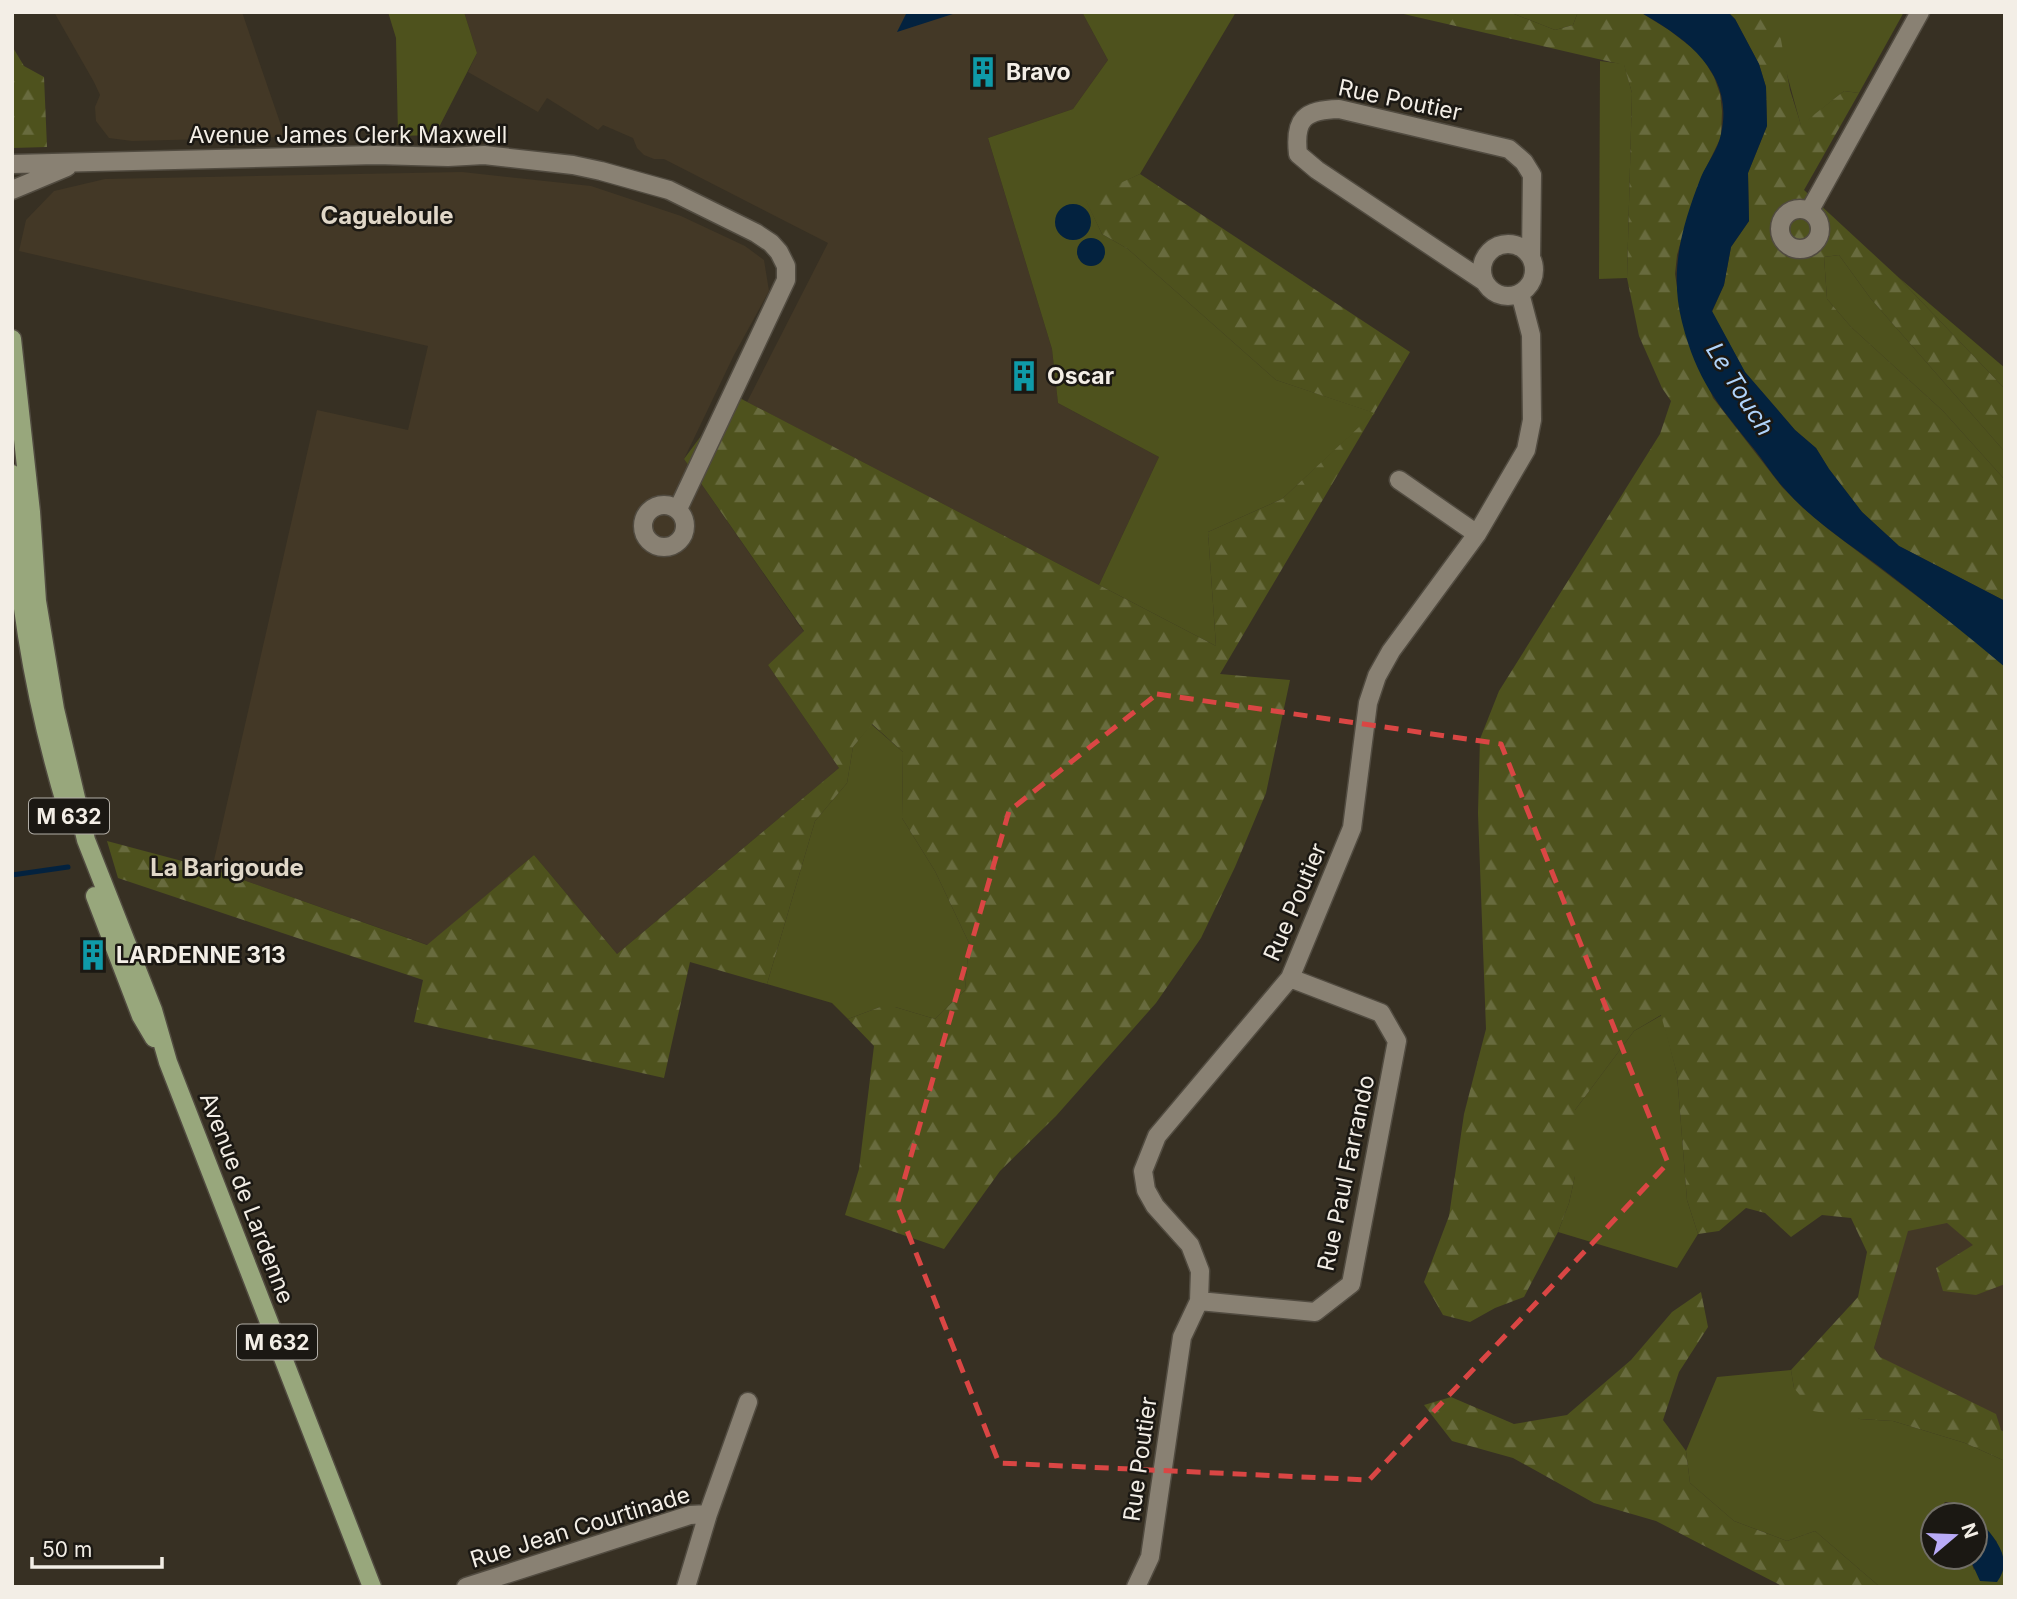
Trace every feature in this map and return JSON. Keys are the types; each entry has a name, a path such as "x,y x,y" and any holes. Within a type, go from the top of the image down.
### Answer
{"main road":[{"name":"Avenue de Lardenne","path":"12,339 23,431 21,555"},
{"name":"Avenue de Lardenne","path":"12,474 32,668 49,751 75,836 108,933 141,1016 168,1062 372,1587"}],"street":[{"path":"1810,210 1920,12"},
{"name":"Rue Poutier","path":"1317,109 1339,109 1509,149 1524,162 1532,175 1531,256 1535,270 1530,284 1520,293 1507,296 1494,291 1485,282 1317,170 1298,154 1296,134 1306,116 1317,109"},
{"name":"Avenue James Clerk Maxwell","path":"12,164 484,155 573,165 669,190 755,233 779,252 786,266 786,280 678,509"},
{"name":"Avenue James Clerk Maxwell","path":"12,190 76,163"},
{"path":"1485,282 1482,268 1486,256 1496,246 1509,243 1522,247 1531,256"},
{"name":"Rue Poutier","path":"1136,1587 1150,1557 1182,1337 1199,1301 1200,1271 1190,1245 1155,1206 1146,1189 1143,1171 1157,1136 1290,978 1352,828 1368,703 1377,676 1391,651 1477,534 1526,450 1532,420 1531,335 1520,293"},
{"path":"1399,480 1477,534"},
{"name":"Rue Paul Farrando","path":"1199,1301 1315,1312 1351,1284 1397,1041 1381,1013 1290,978"},
{"path":"686,1587 708,1514 748,1402"},
{"name":"Rue Jean Courtinade","path":"466,1587 690,1515 708,1514"}],"highlighted area":[{"path":"1157,694 1501,744 1668,1163 1369,1480 999,1463 897,1205 1009,811"}],"shaded area":[{"path":"54,12 242,12 285,137 132,141 109,138 96,121 95,107 100,95"},
{"path":"464,12 1082,12 1108,60 1073,109 988,138 1052,349 1058,403 1159,457 1099,585 747,402 828,243 664,159 644,155 633,138 603,125 598,130 547,98 538,112 468,72 477,53"},
{"path":"462,172 591,186 681,216 745,246 764,260 769,291 734,355 684,459 804,632 768,665 839,768 617,954 534,855 428,945 212,869 317,410 408,430 428,346 19,251 26,220 54,191 105,179"},
{"path":"2005,1007 2005,1432 1880,1357 1874,1348 1913,1211"}],"green space":[{"path":"388,12 464,12 477,53 435,135 398,136 396,38"},
{"path":"1082,12 1236,12 1140,174 1086,200 1102,234 1128,249 1276,380 1375,413 1282,499 1208,532 1216,646 1099,585 1159,457 1058,403 1052,349 988,138 1073,109 1108,60"},
{"path":"1395,12 1509,12 1555,30 1573,25 1578,12 1640,12 1700,54 1714,77 1720,94 1721,137 1692,203 1677,255 1675,274 1682,320 1713,398 1782,487 1803,508 1976,641 2005,667 2005,1284 1976,1295 1943,1291 1936,1268 1973,1245 1947,1223 1908,1231 1874,1348 1880,1357 1996,1414 2001,1430 2005,1432 2005,1461 1965,1443 1893,1421 1860,1419 1813,1411 1794,1388 1791,1370 1858,1297 1867,1252 1851,1218 1822,1215 1791,1237 1765,1213 1746,1208 1719,1231 1698,1234 1687,1200 1677,1074 1661,1015 1634,1031 1575,1110 1575,1176 1569,1203 1558,1232 1524,1297 1495,1308 1470,1322 1443,1315 1424,1282 1449,1216 1464,1114 1486,1029 1478,813 1480,739 1499,691 1660,434 1671,401 1662,388 1639,336 1627,278 1632,93 1624,65"},
{"path":"1509,12 1578,12 1573,25 1555,30"},
{"path":"1728,12 1770,12 1778,23 1790,90 1801,125 1844,91 1859,93 1804,190 1897,276 2005,389 2005,452 1871,299 1839,255 1824,257 1827,299 1851,327 1943,411 2005,480 2005,601 1899,546 1862,512 1816,448 1795,430 1745,372 1712,312 1724,285 1731,247 1749,221 1748,173 1767,126 1766,87 1759,64 1735,19"},
{"path":"1770,12 1904,12 1859,93 1844,91 1801,126"},
{"path":"12,46 24,66 44,77 47,147 12,148"},
{"path":"1600,61 1624,64 1632,93 1627,278 1599,279"},
{"path":"1140,174 1410,352 1220,674 1290,680 1266,793 1201,938 1156,1003 1056,1116 1000,1171 944,1249 845,1215 859,1169 874,1046 848,1019 880,1007 895,1007 935,1019 965,990 969,943 935,871 902,818 903,752 872,724 853,747 847,783 815,821 767,984 690,962 664,1078 414,1022 423,980 118,878 107,841 212,869 427,945 534,855 617,954 839,768 768,665 804,631 684,459 732,394 1216,646 1208,532 1282,499 1374,413 1276,380 1128,249 1102,234 1085,199"},
{"path":"1839,255 1871,299 2005,452 2005,480 1943,411 1851,327 1827,299 1824,257"},
{"path":"1897,276 2005,368 2005,389"},
{"path":"871,724 903,752 902,818 935,871 969,943 965,990 935,1019 895,1007 880,1007 848,1019 832,1003 767,984 815,821 847,783 853,747"},
{"path":"1662,1015 1677,1074 1687,1200 1698,1234 1677,1268 1558,1232 1569,1203 1575,1176 1575,1110 1634,1031"},
{"path":"1701,1292 1708,1327 1679,1372 1663,1420 1686,1451 1690,1483 1734,1521 1787,1541 1815,1531 1880,1587 1784,1587 1656,1521 1594,1503 1513,1458 1452,1441 1424,1405 1451,1397 1514,1424 1567,1415 1631,1360 1672,1312"},
{"path":"1791,1370 1794,1388 1860,1419 1893,1421 1965,1443 2005,1461 2005,1587 1880,1587 1815,1531 1787,1541 1734,1521 1690,1483 1686,1451 1717,1377"}],"water":[{"path":"907,12 959,12 897,32"},
{"name":"Le Touch","path":"1640,12 1728,12 1735,19 1759,64 1766,87 1767,126 1748,173 1749,221 1731,247 1724,285 1712,311 1745,372 1795,430 1816,448 1862,512 1899,546 2005,601 2005,667 1820,523 1795,500 1729,418 1702,376 1682,322 1678,303 1677,266 1688,213 1701,177 1720,140 1723,112 1721,93 1714,75 1690,46"},
{"path":"1073,204 1086,209 1091,222 1086,235 1073,240 1060,235 1055,222 1060,209"},
{"path":"1091,238 1101,242 1105,252 1101,262 1091,266 1081,262 1077,252 1081,242"},
{"path":"1989,1532 1999,1546 2004,1564 1997,1582 1980,1581 1975,1571 1989,1571"}],"waterway":[{"path":"12,875 68,867"}],"place":[{"name":"Bravo","path":"983,72"},
{"name":"Oscar","path":"1024,376"},
{"name":"LARDENNE 313","path":"93,955"}],"district":[{"name":"Cagueloule","path":"387,215"},
{"name":"La Barigoude","path":"227,867"}]}
